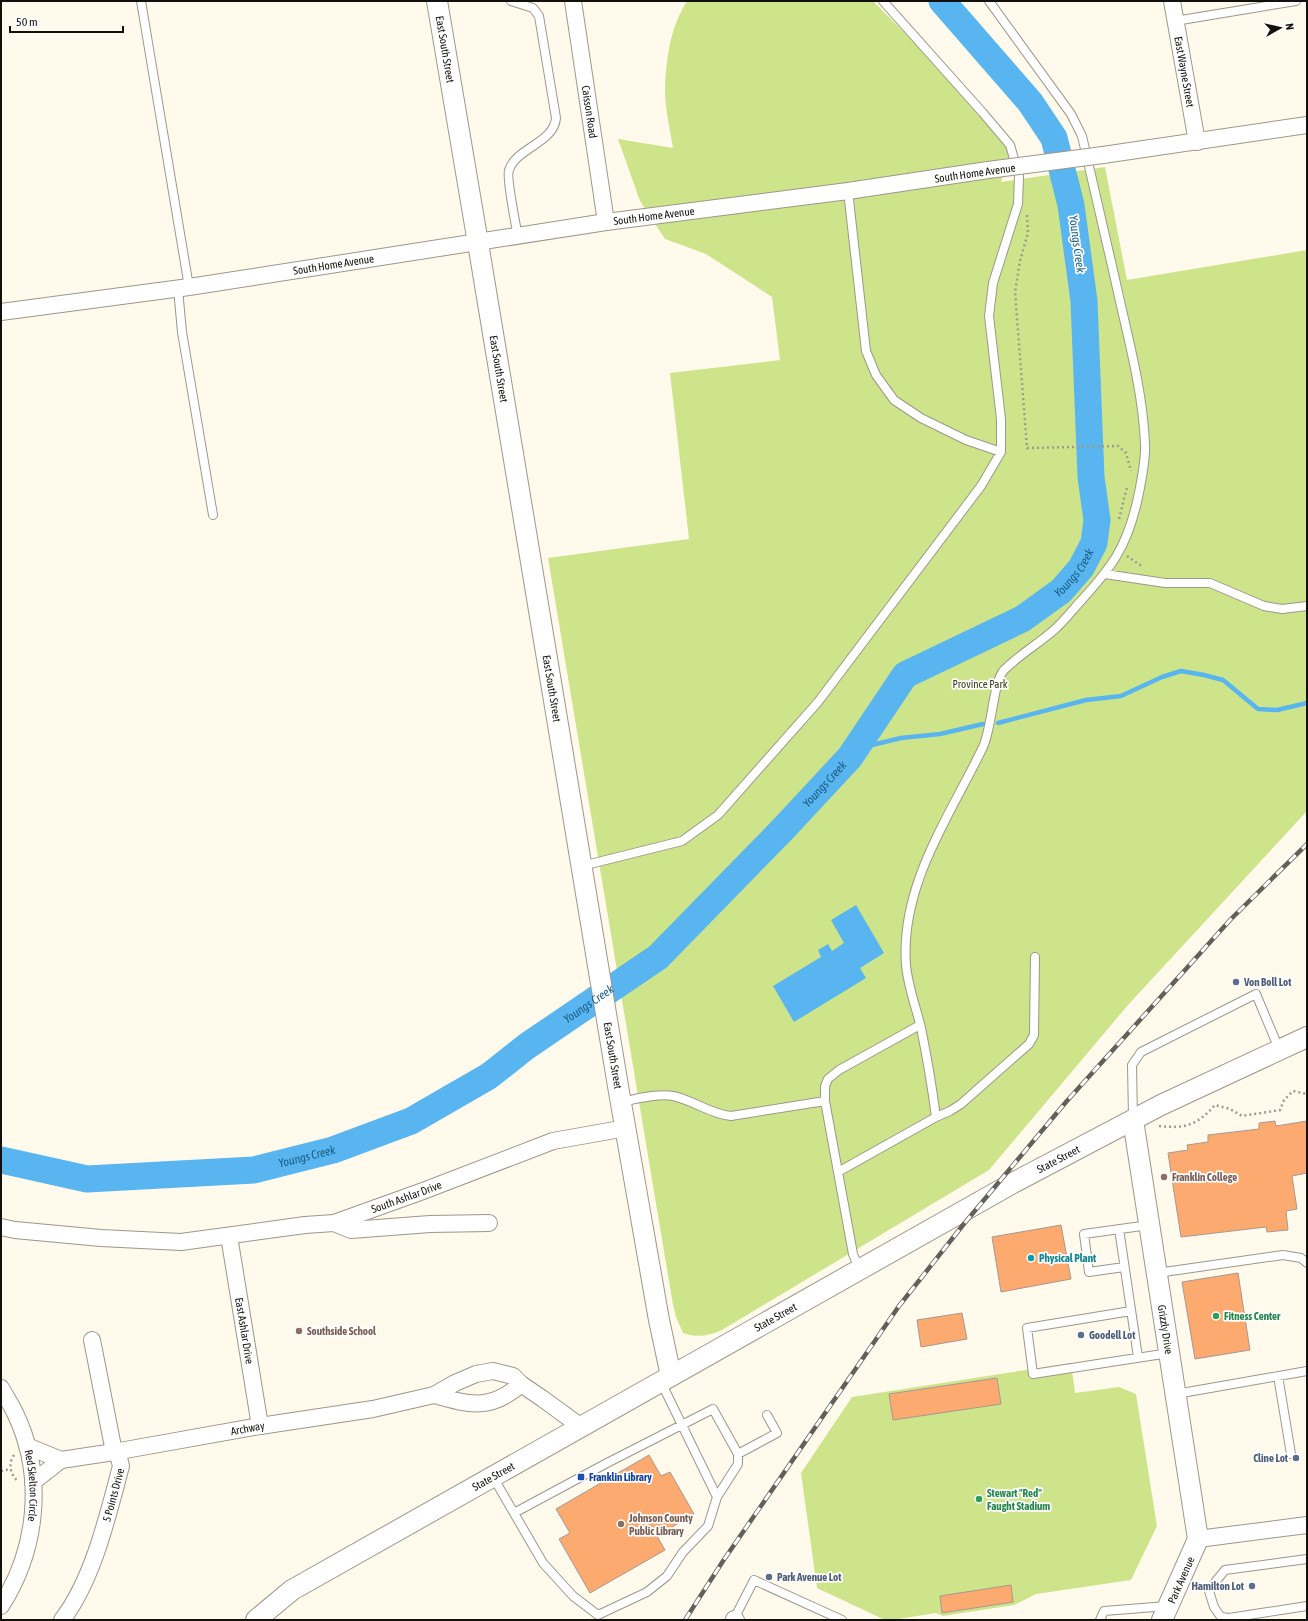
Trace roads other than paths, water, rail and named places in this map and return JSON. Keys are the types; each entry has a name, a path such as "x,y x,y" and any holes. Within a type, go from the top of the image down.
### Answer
{"street":[{"name":"East South Street","path":"437,1 588,907 659,1320 666,1379"},
{"name":"Caisson Road","path":"573,1 606,222"},
{"name":"East Wayne Street","path":"1172,1 1197,142"},
{"name":"South Home Avenue","path":"1,312 183,288 518,237 606,222 848,191 1307,125"},
{"name":"State Street","path":"256,1620 292,1590 580,1426 860,1271 1013,1183 1161,1105 1307,1036"},
{"name":"Grizzly Drive","path":"1133,1120 1198,1539"},
{"name":"South Ashlar Drive","path":"1,1227 101,1238 182,1242 305,1225 334,1223 423,1191 553,1141 626,1128"},
{"path":"334,1223 351,1230 430,1224 489,1223"},
{"name":"East Ashlar Drive","path":"229,1236 260,1426"},
{"name":"5 Points Drive","path":"62,1620 72,1608 83,1586 107,1519 121,1466 119,1458 114,1452 92,1340"},
{"name":"Archway","path":"33,1482 61,1460 260,1426 373,1409 434,1395 455,1383 476,1374 493,1371 512,1376 580,1426"},
{"name":"Archway","path":"434,1395 455,1401 482,1404 498,1400 509,1395 521,1384"},
{"name":"Red Skelton Circle","path":"1,1388 16,1416 27,1446 33,1482 33,1519 26,1555 12,1588 1,1606"},
{"path":"27,1446 61,1460"},
{"path":"1198,1539 1307,1525"},
{"name":"Park Avenue","path":"1166,1613 1198,1539"}],"lane":[{"path":"140,1 183,288 182,332 213,514"},
{"path":"511,1 533,8 539,16 556,118 556,125 553,129 514,160 508,172 518,237"},
{"path":"582,866 682,841 718,815 818,702 981,486 1001,452 1001,419 989,316 993,284 1018,204 1019,176 1010,145 884,1"},
{"path":"936,1117 920,1025 908,982 905,953 908,920 921,872 956,797 984,745 990,728 995,694 1002,673 1055,629 1105,574 1120,551 1128,535 1138,500 1146,447 1138,386 1129,341 1082,136 1071,114 989,1"},
{"path":"1175,21 1296,1"},
{"path":"848,191 866,351 876,375 894,400 921,418 966,440 1001,452"},
{"path":"1105,574 1164,583 1210,583 1264,606 1282,609 1307,606"},
{"path":"838,1172 961,1104 1029,1044 1034,1035 1035,957"},
{"path":"1133,1120 1132,1065 1141,1052 1256,994 1279,1049"},
{"path":"860,1271 853,1254 826,1101 825,1086 828,1079 834,1075 920,1025"},
{"path":"620,1097 674,1096 698,1104 722,1115 730,1116 826,1101"},
{"path":"1124,1267 1089,1272 1084,1234 1149,1225"},
{"path":"1119,1229 1138,1358"},
{"path":"1157,1273 1283,1255 1301,1258 1307,1263"},
{"path":"1131,1311 1026,1328 1034,1374 1169,1353"},
{"path":"1176,1394 1307,1371"},
{"path":"1278,1376 1291,1454"},
{"path":"666,1379 680,1425 717,1497"},
{"path":"492,1476 543,1563 573,1596 598,1615 647,1592 667,1576 683,1552 708,1526 717,1497 738,1464 738,1454 713,1409 514,1513"},
{"path":"738,1454 777,1433 768,1415"},
{"path":"1307,1559 1225,1570 1209,1591 1214,1607 1221,1617 1229,1618 1307,1606"},
{"path":"735,1620 754,1580 842,1620"},
{"path":"1100,1620 1104,1611 1166,1613"}],"water":[{"path":"856,905 884,953 860,968 866,978 794,1022 773,986 821,957 818,950 828,944 832,951 844,943 831,920"}],"waterway":[{"name":"Youngs Creek","path":"1,1160 87,1179 254,1170 333,1150 411,1121 489,1076 527,1046 658,957 784,828 850,757 905,675 1022,619 1061,591 1081,568 1094,543 1097,520 1091,477 1084,301 1071,205 1054,138 1030,102 942,1"},
{"path":"998,723 1086,700 1121,696 1162,677 1181,671 1223,680 1258,709 1277,710 1307,703"},
{"path":"850,757 872,745 901,738 940,734 983,724"}],"railway":[{"path":"685,1620 723,1561 899,1306 963,1225 1066,1102 1231,919 1307,844"}],"place":[{"name":"Von Boll Lot","path":"1236,982"},
{"name":"Franklin College","path":"1164,1177"},
{"name":"Physical Plant","path":"1031,1258"},
{"name":"Fitness Center","path":"1216,1316"},
{"name":"Southside School","path":"299,1331"},
{"name":"Goodell Lot","path":"1081,1335"},
{"name":"Cline Lot","path":"1296,1458"},
{"name":"Franklin Library","path":"581,1477"},
{"name":"Stewart \"Red\" Faught Stadium","path":"979,1499"},
{"name":"Johnson County Public Library","path":"621,1524"},
{"name":"Park Avenue Lot","path":"769,1577"},
{"name":"Hamilton Lot","path":"1252,1586"}],"park label":[{"name":"Province Park","path":"980,684"}]}
